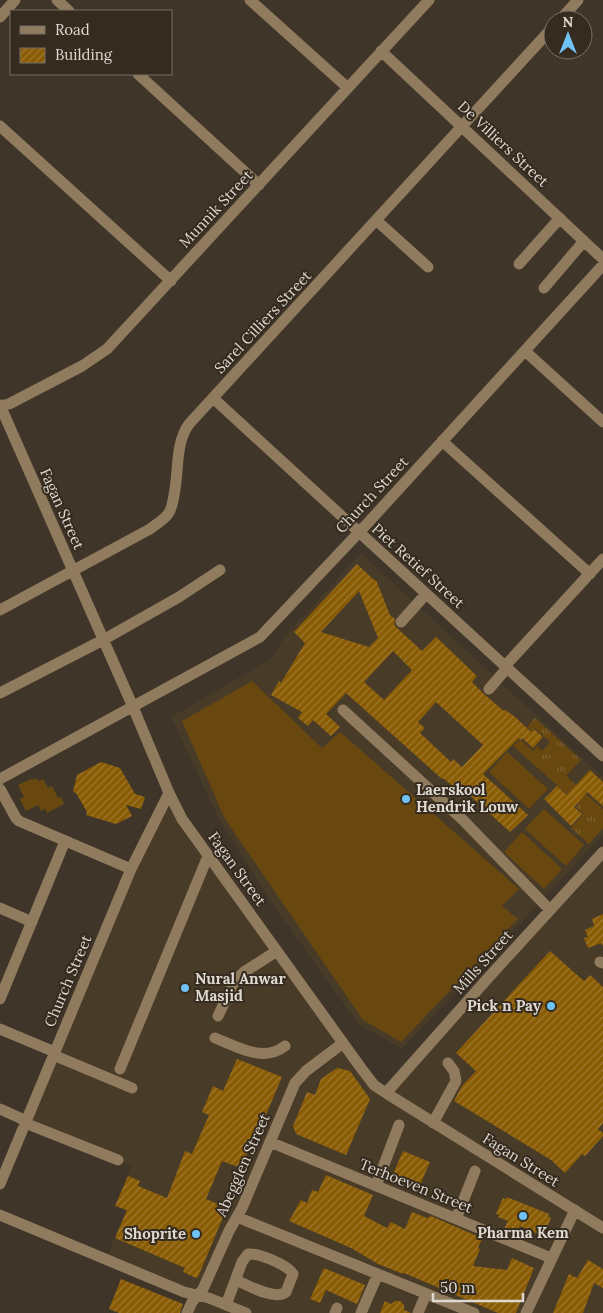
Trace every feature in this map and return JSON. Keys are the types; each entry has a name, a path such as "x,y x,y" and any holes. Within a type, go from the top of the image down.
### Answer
{"street":[{"path":"0,17 15,0"},
{"path":"57,0 68,10"},
{"path":"250,0 348,88"},
{"name":"Munnik Street","path":"0,406 9,404 82,366 107,349 429,0"},
{"path":"569,10 578,0"},
{"name":"Sarel Cilliers Street","path":"0,610 150,529 168,514 175,492 180,441 183,432 543,39"},
{"name":"De Villiers Street","path":"381,51 603,259"},
{"path":"139,75 259,185"},
{"path":"0,126 171,281"},
{"path":"519,264 560,218"},
{"path":"376,220 428,267"},
{"path":"544,288 584,241"},
{"name":"Church Street","path":"0,780 260,637 358,533 603,265"},
{"path":"524,351 603,422"},
{"name":"Piet Retief Street","path":"213,398 603,756"},
{"name":"Fagan Street","path":"0,406 182,819 343,1043 374,1084 386,1093 603,1228"},
{"path":"442,441 590,574"},
{"path":"490,689 506,667 603,559"},
{"path":"0,693 103,640 179,597 220,570"},
{"path":"401,622 426,594"},
{"path":"343,710 463,820 550,910"},
{"path":"0,789 19,821 64,842 131,869"},
{"name":"Church Street","path":"0,1184 131,869 169,793"},
{"path":"0,999 64,842"},
{"name":"Mills Street","path":"386,1093 603,852"},
{"path":"120,1069 208,856"},
{"path":"0,908 32,922"},
{"path":"218,1016 234,982 244,972 276,951"},
{"path":"0,1030 50,1050 58,1056 132,1088"},
{"path":"216,1038 254,1054 274,1053 285,1046"},
{"name":"Abegglen Street","path":"187,1313 192,1302 203,1289 237,1217 295,1082 306,1071 343,1043"},
{"path":"433,1122 456,1080 454,1070 448,1063"},
{"path":"0,1109 26,1122 118,1160"},
{"path":"376,1186 399,1125"},
{"name":"Terhoeven Street","path":"270,1142 551,1258"},
{"path":"456,1219 475,1171"},
{"path":"526,1313 575,1210"},
{"path":"0,1215 184,1292 198,1295 246,1313"},
{"path":"237,1217 474,1313"},
{"path":"226,1305 242,1262 248,1254 252,1253 287,1267 293,1274 286,1292 279,1296 236,1280"},
{"path":"361,1313 378,1274"},
{"path":"418,1313 426,1294"}],"shaded area":[{"name":"Laerskool Hendrik Louw","path":"361,553 603,777 603,835 402,1049 358,1024 270,900 220,821 171,717 271,659 286,635"},
{"path":"169,793 386,1093 603,853 603,1313 186,1313 195,1294 106,1259 126,1211 115,1206 131,1166 26,1122"}],"green space":[{"path":"252,681 322,748 340,732 519,889 502,906 518,919 401,1042 363,1020 225,819 182,721"},
{"path":"535,718 581,760 566,776 603,809 603,828 589,844 571,828 583,814 576,807 578,804 513,746 520,739 533,751 537,746 542,751 550,742 535,728 531,731 527,727"},
{"path":"507,752 548,789 529,809 489,772"},
{"path":"36,778 39,781 43,779 48,788 52,786 58,798 61,797 64,804 47,813 45,809 41,811 38,805 26,811 20,799 24,797 18,785"},
{"path":"544,809 584,845 566,866 525,829"},
{"path":"522,832 562,869 544,889 504,852"}],"building":[{"path":"357,564 376,580 390,615 395,619 394,624 396,627 422,651 436,637 477,676 472,682 484,694 504,711 514,716 531,732 534,729 543,737 533,748 522,738 521,740 519,738 483,774 528,815 510,832 466,792 463,795 442,779 346,693 326,714 340,727 331,736 313,720 308,726 298,718 302,712 271,695 279,681 281,683 305,643 294,632","holes":["359,591 378,638 369,647 321,632","393,651 412,670 384,700 364,682","436,702 483,745 462,767 453,759 451,762 420,733 425,728 418,722"]},
{"path":"101,762 120,768 135,794 145,797 141,809 126,805 132,816 116,824 86,815 87,812 76,793 73,792 77,775"},
{"path":"590,770 603,782 603,806 587,792 574,807 582,814 571,826 544,799 557,786 567,795"},
{"path":"603,914 603,946 601,943 588,948 584,938 588,937 585,930 594,926 592,919"},
{"path":"550,951 584,981 590,975 603,987 603,1123 598,1129 603,1133 603,1136 585,1156 582,1154 565,1173 551,1160 454,1101 462,1086 476,1071 456,1053"},
{"path":"237,1059 282,1077 241,1168 222,1161 206,1199 227,1208 196,1278 183,1272 185,1268 115,1238 127,1210 115,1206 128,1176 140,1181 138,1186 167,1198 185,1151 192,1154 209,1115 202,1112 213,1086 223,1091"},
{"path":"337,1068 350,1071 370,1099 346,1155 296,1134 293,1126 307,1092 315,1095 321,1079"},
{"path":"403,1151 430,1162 420,1185 393,1174"},
{"path":"326,1175 373,1195 364,1216 387,1228 391,1222 405,1229 412,1212 427,1218 431,1216 482,1239 473,1266 507,1270 512,1258 534,1268 516,1313 498,1313 378,1264 351,1248 289,1221 301,1200 307,1203 312,1190 318,1192"},
{"name":"Pharma Kem","path":"507,1197 549,1214 548,1216 551,1218 544,1235 520,1226 516,1234 504,1229 508,1221 498,1217 499,1215 496,1214 503,1198 506,1199"},
{"path":"588,1260 603,1269 603,1288 594,1283 583,1313 553,1313 569,1274 577,1278"},
{"path":"324,1268 365,1285 357,1304 326,1290 320,1303 310,1299"},
{"path":"121,1279 183,1304 180,1313 119,1313 109,1309"},
{"path":"385,1301 391,1304 395,1301 400,1301 404,1305 404,1310 411,1313 380,1313"}],"place":[{"name":"Laerskool Hendrik Louw","path":"406,799"},
{"name":"Nural Anwar Masjid","path":"185,988"},
{"name":"Pick n Pay","path":"551,1006"},
{"name":"Pharma Kem","path":"523,1216"},
{"name":"Shoprite","path":"196,1234"}]}
